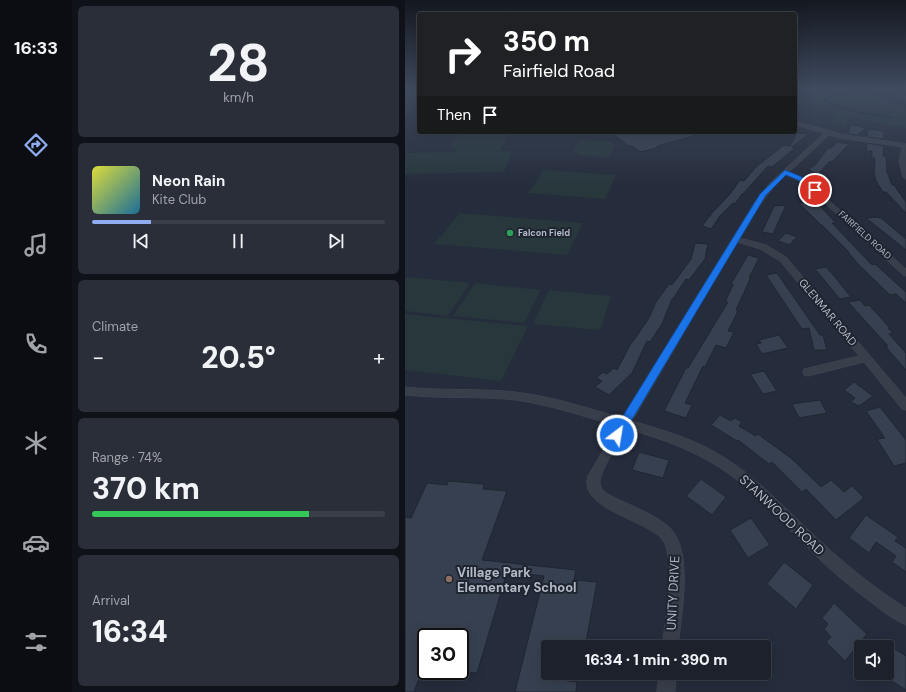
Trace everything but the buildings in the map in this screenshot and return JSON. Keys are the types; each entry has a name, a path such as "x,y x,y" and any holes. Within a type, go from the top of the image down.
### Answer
{"street":[{"path":"797,125 827,133 905,146 902,162 906,177"},
{"path":"624,423 761,197 785,172 827,133"},
{"name":"FAIRFIELD ROAD","path":"785,172 804,181 906,273"},
{"name":"GLENMAR ROAD","path":"735,239 763,247 783,259 906,406"},
{"path":"808,372 867,358"},
{"name":"STANWOOD ROAD","path":"405,391 421,394 482,394 532,399 624,423 691,446 718,460 757,488 829,559 873,594 906,617"},
{"name":"UNITY DRIVE","path":"624,423 603,459 593,481 593,487 600,498 656,524 665,530 671,539 675,549 676,575 671,640"},
{"path":"666,692 667,680"}],"shaded area":[{"path":"832,121 847,121 845,125"},
{"path":"872,121 906,121 906,128"},
{"path":"508,134 500,151 512,151 504,172 405,174 406,153 458,152 452,147 451,143 458,135"},
{"path":"580,140 611,142 615,145 608,158 581,155 573,152"},
{"path":"544,170 616,175 605,199 528,193"},
{"name":"Falcon Field","path":"460,213 583,223 567,255 434,244"},
{"path":"406,277 470,283 448,316 405,311"},
{"path":"475,283 541,290 524,323 453,316"},
{"path":"549,290 611,296 600,330 533,324"},
{"path":"405,314 528,326 501,381 405,370"}],"place":[{"name":"Falcon Field","path":"510,233"},
{"name":"Village Park Elementary School","path":"449,579"}],"route":[{"path":"617,435 758,201 772,184 785,172 800,178 815,190"}]}
